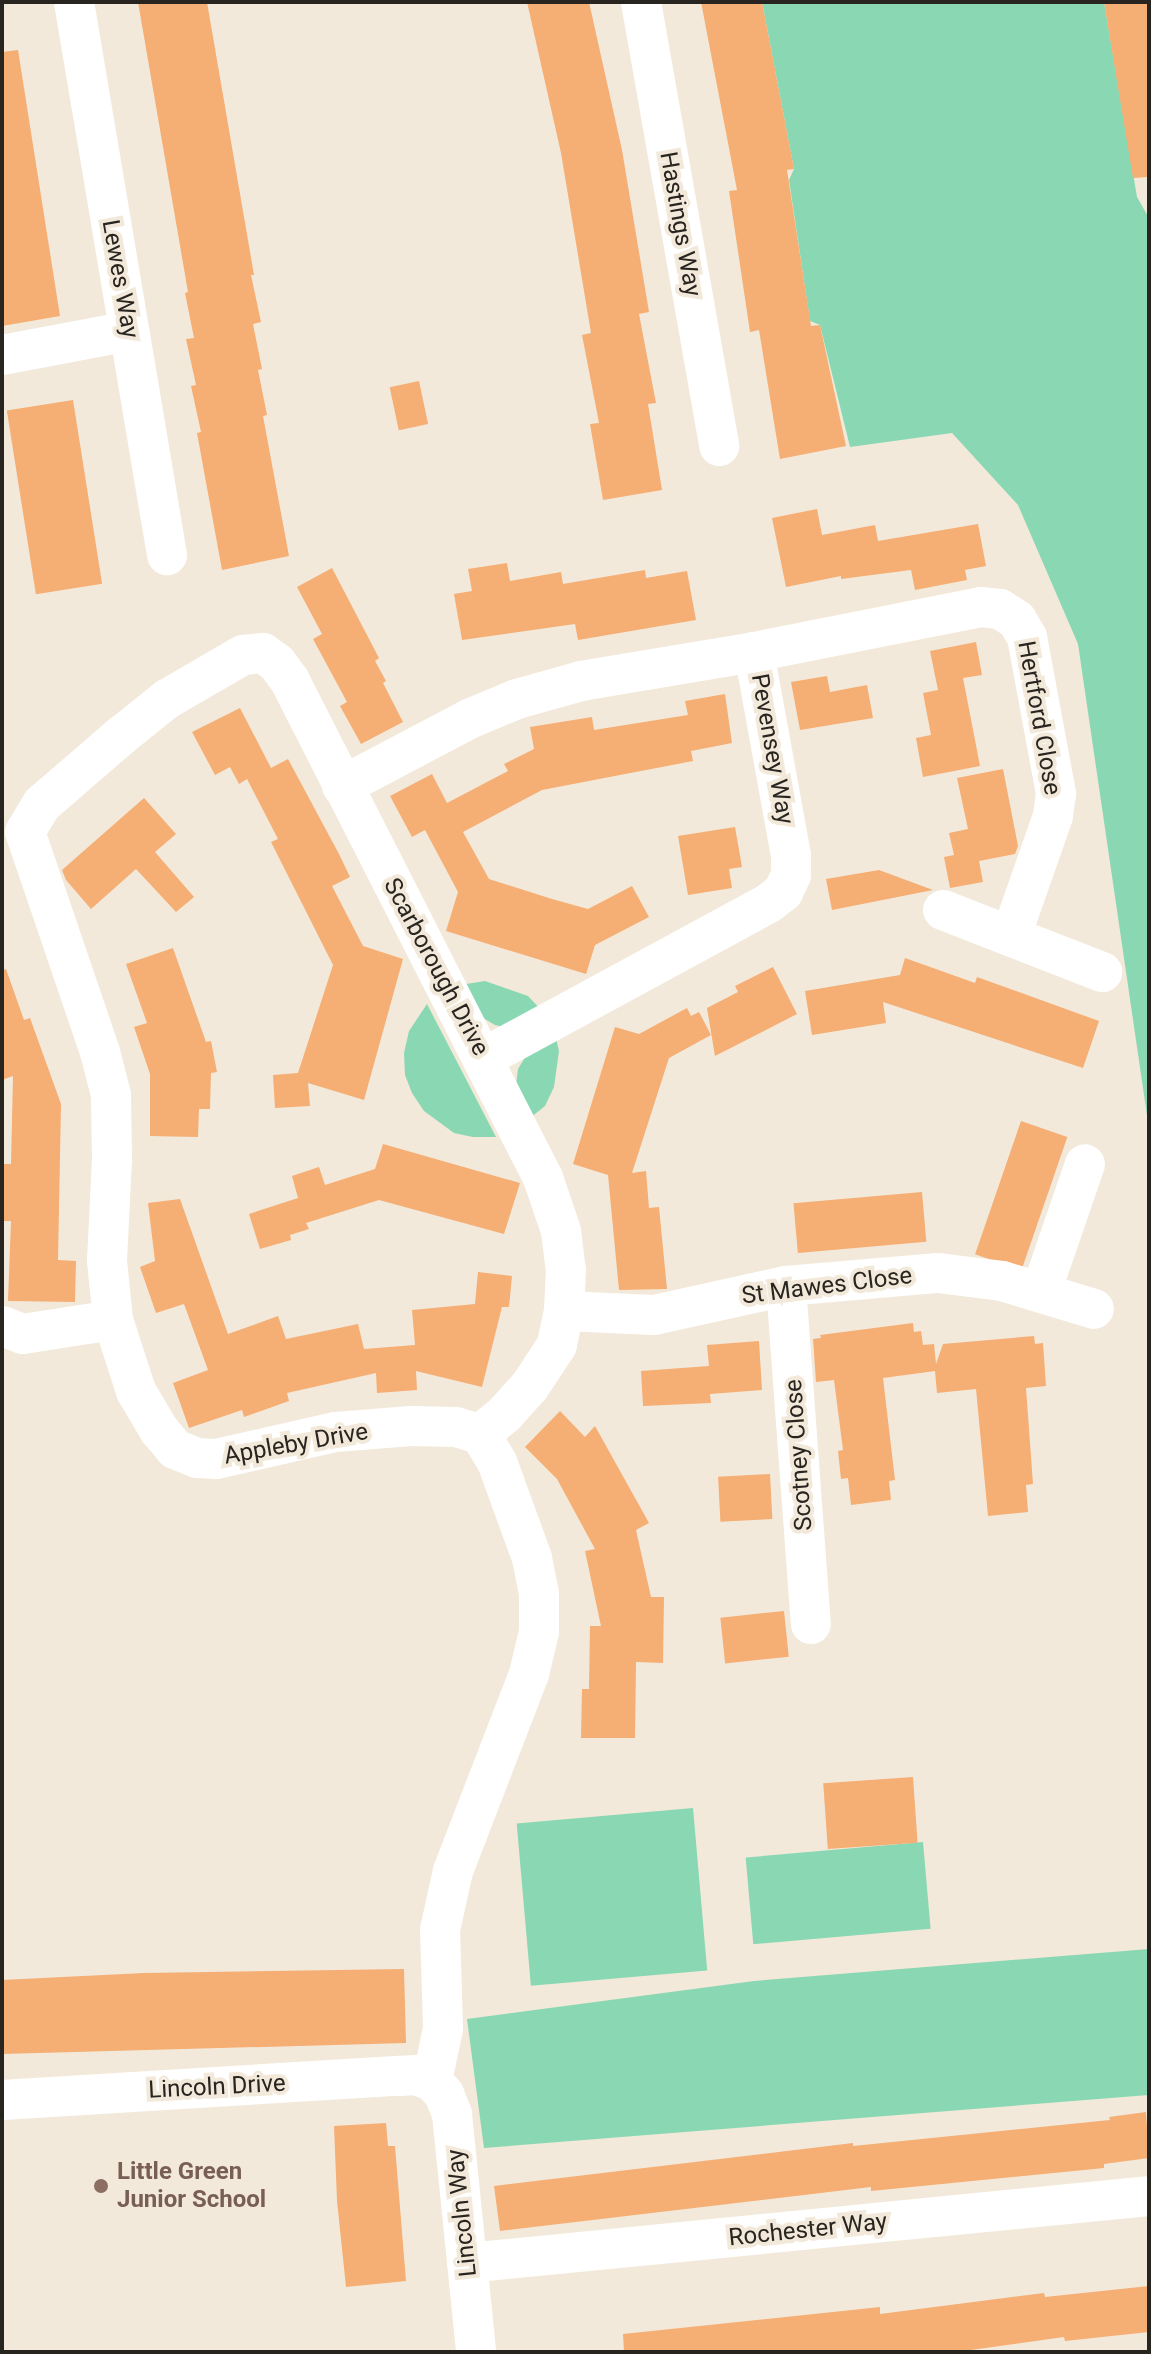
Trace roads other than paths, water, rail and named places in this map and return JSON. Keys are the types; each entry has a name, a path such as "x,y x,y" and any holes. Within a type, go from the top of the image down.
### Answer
{"street":[{"name":"Lewes Way","path":"74,2 167,555"},
{"name":"Hastings Way","path":"641,2 719,446"},
{"path":"2,355 129,331"},
{"name":"Hertford Close","path":"754,652 981,607 1000,609 1017,620 1027,637 1056,794 1053,816 1011,936"},
{"name":"Pevensey Way","path":"342,786 469,719 517,699 581,681 754,652 791,855 791,875 783,892 769,903 484,1058"},
{"name":"Scarborough Drive","path":"122,735 167,699 243,655 263,653 277,663 290,681 484,1058 543,1178 561,1231 566,1270 564,1311 557,1345 530,1386 505,1414 480,1434"},
{"name":"Appleby Drive","path":"122,735 42,804 25,832 100,1052 111,1095 112,1160 107,1261 113,1320 136,1391 159,1430 175,1449 197,1458 216,1459 335,1432 426,1426 456,1427 480,1434"},
{"path":"943,910 1102,972"},
{"path":"1041,1292 1085,1164"},
{"name":"St Mawes Close","path":"564,1311 654,1315 786,1286 938,1273 1002,1281 1094,1309"},
{"name":"Scotney Close","path":"786,1286 811,1624"},
{"path":"2,1326 23,1334 113,1320"},
{"path":"432,2081 443,2029 440,1930 453,1871 529,1674 539,1632 539,1594 532,1558 497,1462 480,1434"},
{"name":"Lincoln Drive","path":"2,2100 415,2075 432,2081"},
{"name":"Lincoln Way","path":"432,2081 444,2094 452,2114 476,2352"},
{"name":"Rochester Way","path":"467,2263 1149,2196"}],"place":[{"name":"Little Green Junior School","path":"101,2186"}]}
